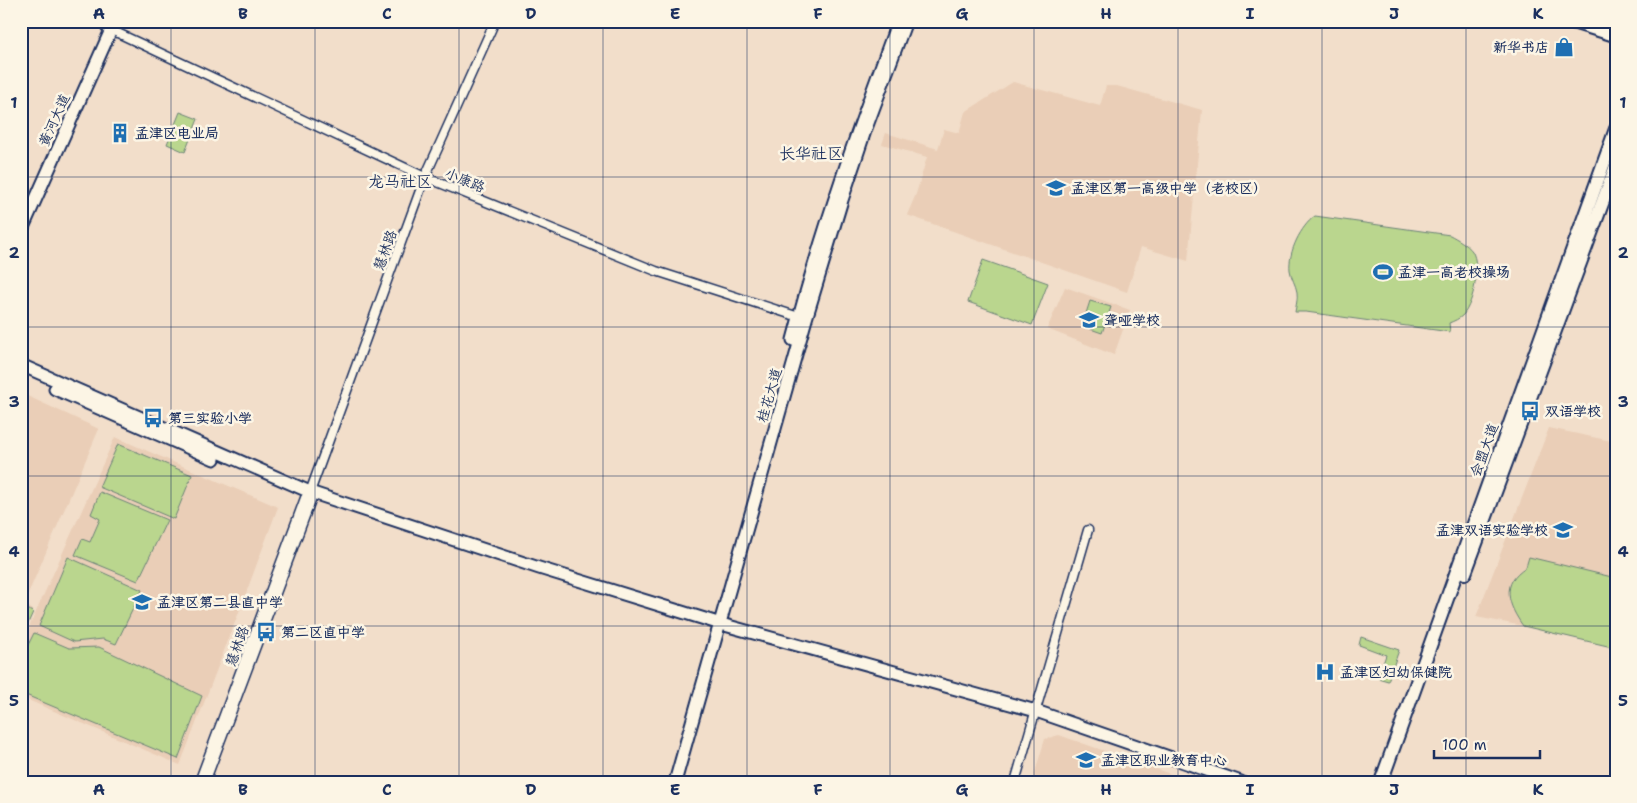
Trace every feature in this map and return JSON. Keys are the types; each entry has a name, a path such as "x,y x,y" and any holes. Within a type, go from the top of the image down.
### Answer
{"main road":[{"name":"桂花大道","path":"675,782 799,317 852,146 898,21"},
{"name":"桂花大道","path":"668,782 717,626 842,200 906,21"},
{"path":"1568,21 1616,36"},
{"path":"1584,21 1616,31"},
{"name":"黄河大道","path":"21,214 109,23"},
{"name":"黄河大道","path":"21,232 109,23"},
{"name":"会盟大道","path":"1381,782 1616,129"},
{"name":"会盟大道","path":"1389,782 1616,166"},
{"path":"21,365 309,497"},
{"path":"21,374 309,497 537,575 1035,714 1240,782"},
{"path":"1035,714 1222,782"}],"street":[{"name":"慧林路","path":"205,782 425,177 495,21"},
{"name":"小康路","path":"109,23 425,177 656,272 799,317"},
{"name":"慧林路","path":"199,782 309,497"},
{"path":"1015,782 1088,530"}],"shaded area":[{"name":"孟津区第一高级中学（老校区）","path":"1013,82 1100,106 1106,86 1117,86 1202,110 1188,261 1141,247 1127,292 907,215 916,194 927,157 882,144 886,133 938,149 944,129 959,133 965,112"},
{"name":"聋哑学校","path":"1065,287 1130,310 1114,355 1047,329"},
{"path":"21,393 99,429 25,601 33,612 21,639"},
{"name":"孟津双语实验学校","path":"1549,428 1616,442 1616,648 1476,617"},
{"name":"孟津区第二县直中学","path":"115,437 278,507 180,765 21,697 21,645"},
{"name":"孟津区职业教育中心","path":"1059,735 1193,782 1032,782 1045,739"}],"green space":[{"path":"180,112 198,119 185,152 167,144"},
{"name":"孟津一高老校操场","path":"1315,216 1450,235 1459,240 1472,251 1476,266 1475,284 1467,309 1463,315 1449,323 1450,332 1295,312 1297,294 1290,270 1291,255 1300,233"},
{"path":"983,260 1048,283 1032,325 968,302"},
{"path":"1090,301 1111,307 1102,333 1082,326"},
{"path":"118,444 192,475 174,519 99,487"},
{"path":"100,492 167,520 138,581 75,555 82,539 90,542 100,519 91,514"},
{"path":"68,557 142,590 116,644 103,639 74,642 39,626"},
{"path":"1529,557 1616,578 1616,648 1523,626 1513,610 1509,595 1512,580 1526,567"},
{"path":"21,607 33,612 21,639"},
{"path":"34,633 69,648 99,647 202,696 178,759 21,693 21,659"},
{"path":"1361,637 1399,650 1388,681 1378,678 1386,655 1359,645"}],"place":[{"name":"新华书店","path":"1564,47"},
{"name":"孟津区电业局","path":"120,133"},
{"name":"孟津区第一高级中学（老校区）","path":"1056,188"},
{"name":"孟津一高老校操场","path":"1383,272"},
{"name":"聋哑学校","path":"1089,320"},
{"name":"双语学校","path":"1530,411"},
{"name":"第三实验小学","path":"153,418"},
{"name":"孟津双语实验学校","path":"1563,530"},
{"name":"孟津区第二县直中学","path":"142,602"},
{"name":"第二区直中学","path":"266,632"},
{"name":"孟津区妇幼保健院","path":"1325,672"},
{"name":"孟津区职业教育中心","path":"1086,760"}],"district":[{"name":"长华社区","path":"811,153"},
{"name":"龙马社区","path":"400,181"}]}
